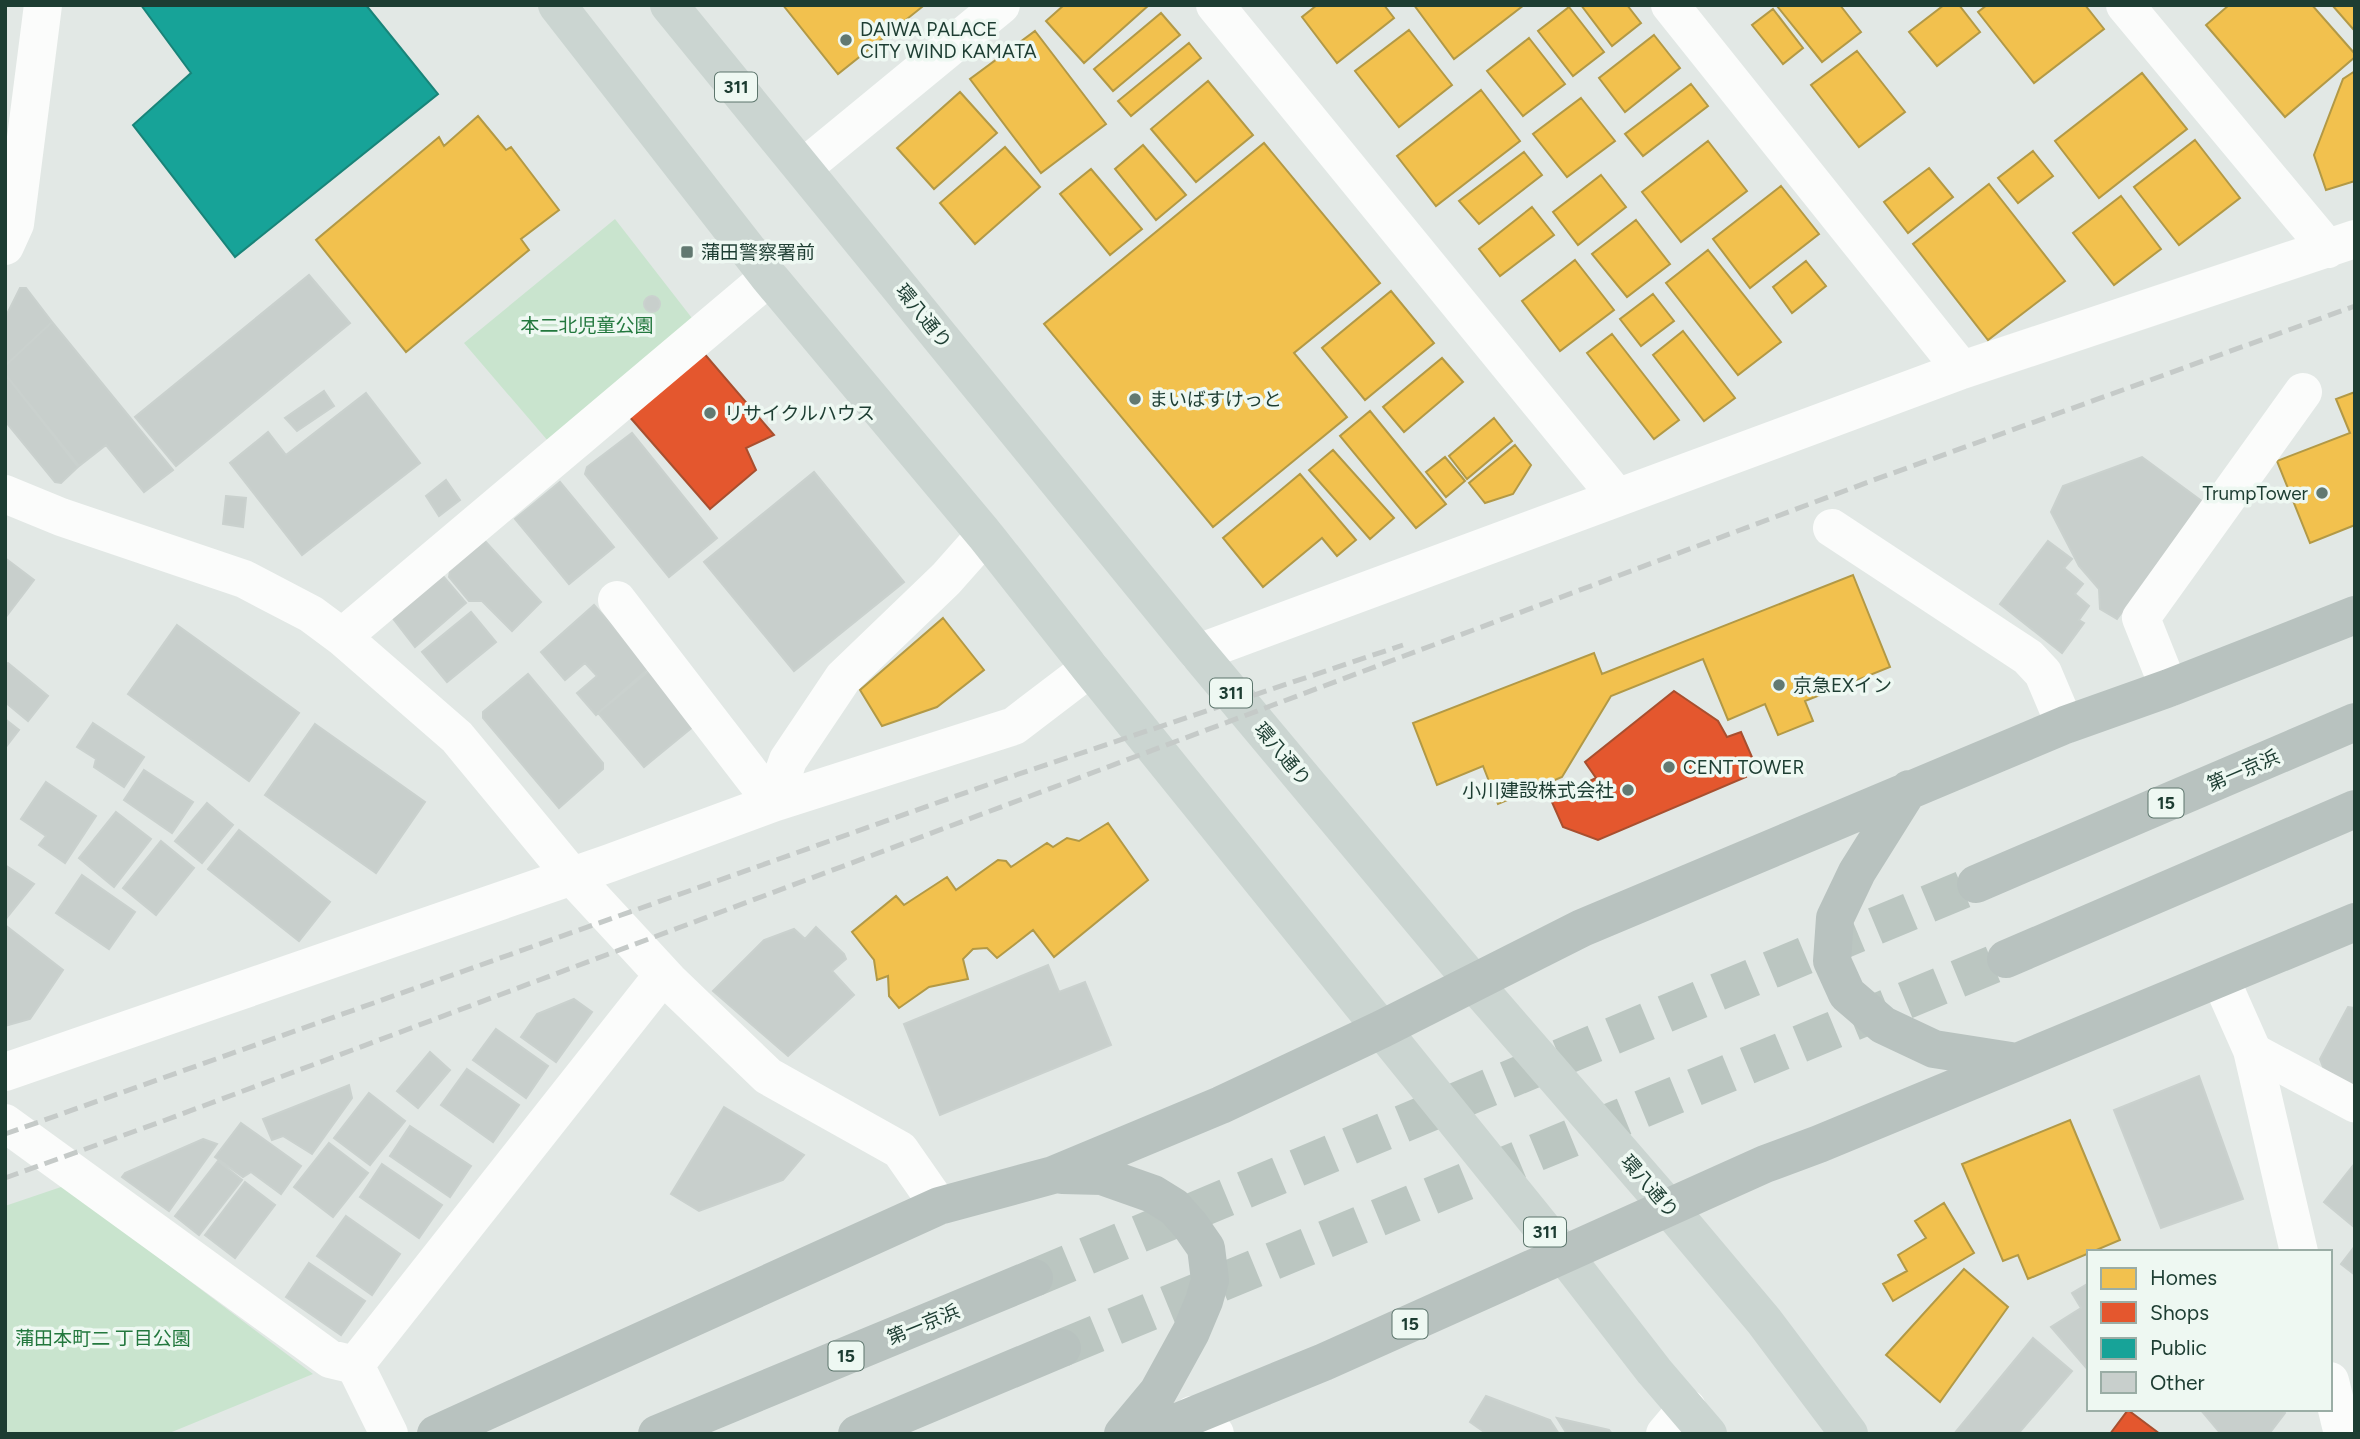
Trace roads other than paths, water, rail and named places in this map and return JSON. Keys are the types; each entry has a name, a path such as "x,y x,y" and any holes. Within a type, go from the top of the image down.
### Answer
{"highway":[{"path":"436,1434 939,1206 1053,1175 1221,1105 1382,1029 1582,928 2065,725 2169,688 2355,615"},
{"name":"第一京浜","path":"1976,884 2355,722"},
{"path":"1909,789 1857,872 1835,918 1832,961 1847,994 1883,1025 1934,1049 2017,1062"},
{"path":"2006,959 2355,809"},
{"path":"1669,1208 1765,1164 2355,922"},
{"path":"1053,1175 1102,1176 1153,1194 1174,1207 1206,1248 1210,1280 1191,1332 1158,1392 1123,1434"},
{"name":"15","path":"1148,1434 1204,1424 1324,1362 1669,1208"},
{"name":"第一京浜","path":"657,1434 1034,1278"},
{"path":"857,1434 1062,1348"}],"main road":[{"name":"311","path":"557,5 769,276 985,535 1564,1255 1654,1371 1687,1425"},
{"name":"環八通り","path":"669,5 1198,653 1474,983 1764,1321 1849,1434"}],"street":[{"path":"5,246 15,224 43,5"},
{"path":"803,168 1001,5"},
{"path":"1214,5 1616,498"},
{"path":"1670,5 1962,370"},
{"path":"1198,653 1962,370 2341,244 2137,9"},
{"path":"342,637 769,276"},
{"path":"2169,688 2141,618 2303,393"},
{"path":"5,494 61,517 244,579 311,614 342,637 457,737 572,876 663,975 768,1076 900,1150 939,1206"},
{"path":"1832,528 2028,657 2043,673 2065,725"},
{"path":"773,803 789,760 843,678 946,579 985,535"},
{"path":"617,600 773,803"},
{"path":"5,1072 572,876 773,803 1014,726 1090,668"},
{"path":"355,1365 663,975"},
{"path":"2220,978 2252,1050 2300,1250"},
{"path":"5,1123 330,1359 355,1365"},
{"path":"355,1365 389,1434"},
{"path":"2332,1389 2343,1434"}],"lane":[{"path":"2252,1050 2355,1105"}],"tunnel":[{"path":"1034,1278 1976,884"},
{"path":"1062,1348 2006,959"}],"railway":[{"path":"5,1178 1871,481 2355,306"},
{"path":"5,1134 1004,779 1403,645"}],"place":[{"name":"DAIWA PALACE CITY WIND KAMATA","path":"846,40"},
{"name":"蒲田警察署前","path":"687,252"},
{"name":"まいばすけっと","path":"1135,399"},
{"name":"リサイクルハウス","path":"710,413"},
{"name":"TrumpTower","path":"2322,493"},
{"name":"京急EXイン","path":"1779,685"},
{"name":"CENT TOWER","path":"1669,767"},
{"name":"小川建設株式会社","path":"1628,790"}],"park label":[{"name":"本二北児童公園","path":"587,325"},
{"name":"蒲田本町二 丁目公園","path":"103,1338"}]}
